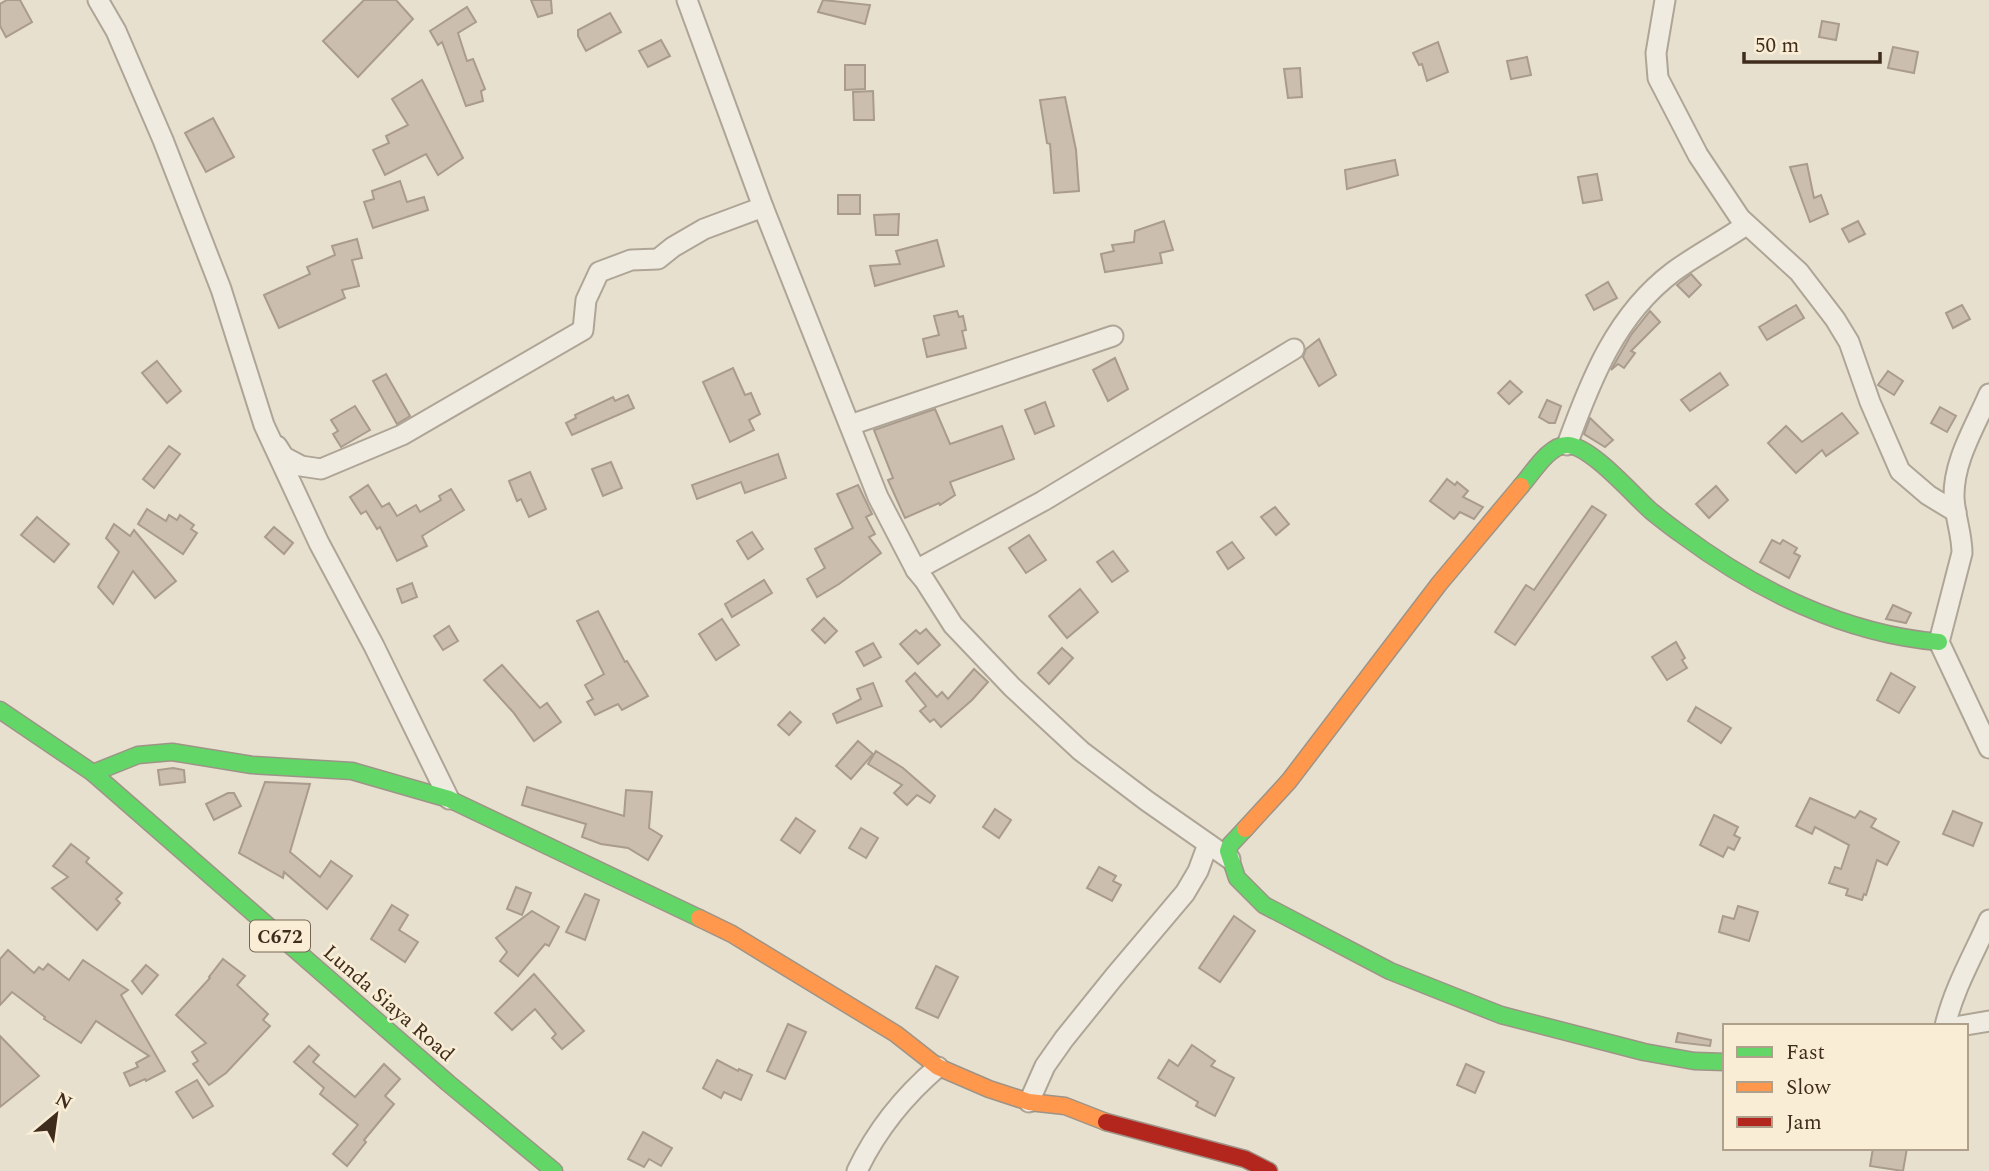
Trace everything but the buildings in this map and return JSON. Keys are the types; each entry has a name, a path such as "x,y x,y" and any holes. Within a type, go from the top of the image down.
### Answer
{"street":[{"path":"98,0 137,77 168,153 220,289 264,425 319,543 374,646 449,799"},
{"path":"687,0 763,208 883,508 916,570 953,625 1022,696 1081,751 1230,859"},
{"path":"1665,0 1656,52 1658,78 1698,155 1746,225 1799,272 1835,319 1849,342 1870,402 1900,471 1928,495 1956,512"},
{"path":"264,425 284,457 301,466 321,469 350,458 402,435 583,330 586,300 599,272 631,260 659,259 673,247 704,229 763,208"},
{"path":"1567,445 1597,367 1610,343 1634,310 1675,270 1746,225"},
{"path":"850,425 1113,336"},
{"path":"916,570 1043,501 1294,349"},
{"path":"1989,394 1972,429 1958,468 1954,497 1962,553 1939,642 1989,748"},
{"path":"1723,1062 1644,1052 1501,1015 1390,971 1264,905 1237,878 1227,851 1312,752 1439,584 1548,455 1567,445 1578,448 1595,461 1640,503 1689,541 1790,599 1869,630 1901,638 1939,642"},
{"name":"Lunda Siaya Road","path":"0,710 93,773 448,1083 540,1167"},
{"path":"93,773 138,755 172,752 252,765 352,771 449,799 732,934 895,1034 939,1067 989,1089 1029,1102 1065,1106 1104,1121 1245,1159 1269,1171"},
{"path":"1029,1102 1045,1066 1064,1039 1185,893 1198,871 1208,844"},
{"path":"1946,1024 1962,975 1989,920"},
{"path":"1968,1025 1989,1021"},
{"path":"857,1171 886,1121 921,1082 939,1067"}],"traffic: fast":[{"path":"1521,486 1554,449 1568,445 1578,448 1612,473 1674,529 1771,591 1803,606 1870,630 1939,642"},
{"path":"0,710 93,773 448,1083 554,1171"},
{"path":"93,773 138,755 172,752 252,765 352,771 449,799 699,918"},
{"path":"1245,829 1228,851 1237,878 1264,905 1390,971 1501,1015 1644,1052 1694,1061 1723,1062"}],"traffic: slow":[{"path":"1245,829 1289,781 1439,584 1521,486"},
{"path":"699,918 732,934 896,1034 938,1067 989,1089 1029,1102 1065,1106 1106,1122"}],"traffic: jam":[{"path":"1106,1122 1245,1159 1269,1171"}]}
